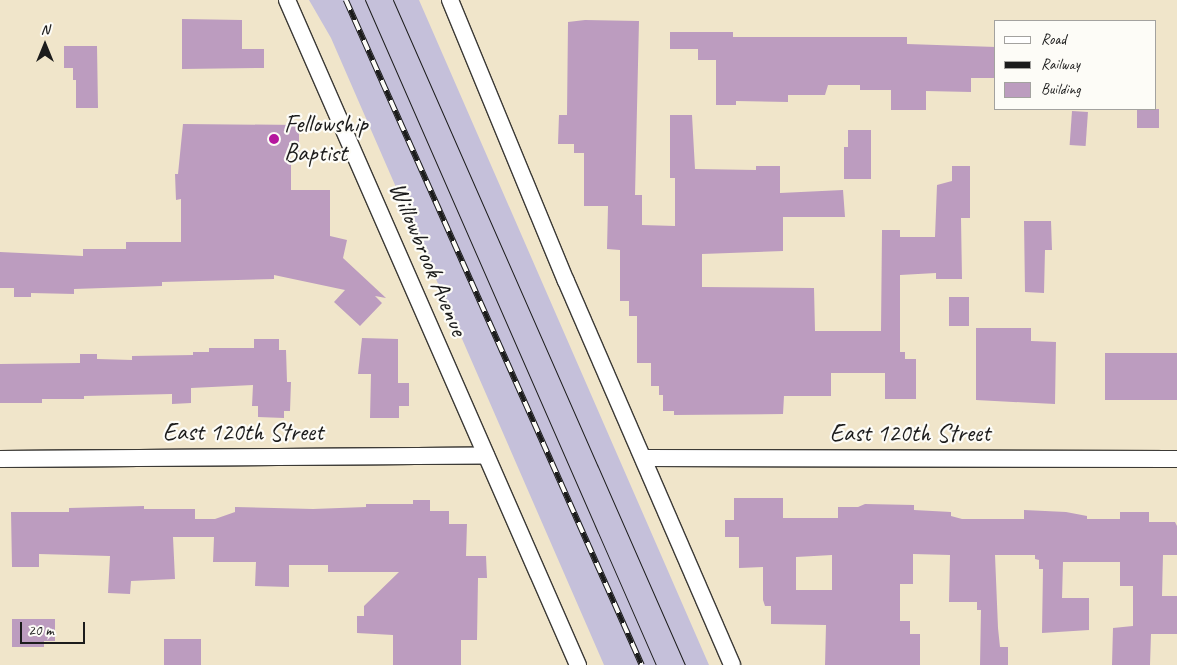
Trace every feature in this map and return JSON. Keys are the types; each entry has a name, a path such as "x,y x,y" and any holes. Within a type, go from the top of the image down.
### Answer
{"street":[{"name":"Willowbrook Avenue","path":"287,0 578,665"},
{"path":"450,0 566,281 732,665"},
{"name":"East 120th Street","path":"0,459 486,456"},
{"name":"East 120th Street","path":"644,458 1177,459"}],"shaded area":[{"path":"309,0 419,0 709,665 604,665 331,38"}],"building":[{"path":"182,19 242,20 242,49 264,49 264,68 182,69"},
{"path":"585,20 639,21 635,195 642,195 642,225 675,226 675,178 670,178 670,115 692,115 695,169 756,170 756,166 780,166 780,193 843,190 845,217 783,217 783,251 702,254 702,287 814,288 815,331 881,331 882,230 900,230 900,237 935,237 937,185 952,181 952,166 970,166 970,218 961,218 962,279 936,279 936,273 900,275 900,352 905,352 905,359 916,359 916,399 885,399 885,373 831,373 831,396 784,396 783,414 674,415 674,411 663,411 663,395 659,395 659,386 651,386 651,363 637,363 637,316 629,316 629,301 620,301 620,250 607,249 608,206 584,206 584,153 574,153 574,144 558,144 559,115 567,115 568,22"},
{"path":"670,32 733,32 733,37 907,37 907,44 994,47 994,78 971,78 971,92 926,91 926,110 891,110 891,90 860,90 860,85 828,85 825,95 788,95 788,102 736,101 736,105 716,105 716,60 698,60 698,49 670,49"},
{"path":"64,46 97,46 98,108 76,108 76,80 73,80 73,68 64,68"},
{"path":"1159,109 1159,128 1137,128 1137,110"},
{"path":"1072,111 1088,112 1086,146 1070,145"},
{"path":"183,124 299,125 299,153 291,153 291,190 330,190 330,236 347,240 343,258 386,298 375,296 382,303 360,326 334,302 345,290 274,275 274,279 162,282 162,286 74,289 74,294 31,293 31,297 14,297 14,288 0,288 0,252 83,256 83,249 126,249 126,242 181,242 181,199 176,200 175,174 178,174"},
{"path":"848,130 871,130 871,179 844,179 844,147 848,147"},
{"path":"1024,221 1051,221 1052,250 1045,250 1044,293 1025,292"},
{"path":"949,297 969,297 969,326 949,326"},
{"path":"976,328 1031,328 1031,341 1056,342 1055,404 976,400"},
{"path":"362,338 398,339 398,383 409,383 409,406 399,406 399,418 370,418 371,374 358,374"},
{"path":"254,339 279,339 279,350 286,350 287,382 291,382 290,411 284,411 284,418 258,417 258,406 252,406 253,385 191,388 191,403 172,404 172,394 84,396 84,399 42,399 42,403 0,403 0,364 80,363 80,354 97,354 97,359 132,360 132,356 193,355 193,352 209,352 209,348 254,348"},
{"path":"1105,353 1177,353 1177,400 1105,400"},
{"path":"734,498 783,498 783,518 838,518 838,507 858,507 865,504 914,505 914,510 951,512 951,516 962,519 1024,519 1024,510 1066,512 1087,516 1087,519 1120,519 1120,512 1149,512 1149,522 1175,522 1177,526 1177,555 1163,555 1162,596 1177,596 1177,634 1151,634 1150,665 1112,665 1113,628 1133,626 1133,586 1120,586 1120,562 1063,562 1062,598 1089,598 1089,630 1042,633 1043,569 1039,569 1039,560 1035,559 1035,555 995,555 1000,647 1008,647 1008,665 980,665 981,610 977,610 977,602 949,602 950,555 913,554 913,584 900,584 900,621 910,621 910,634 920,634 920,665 825,665 826,625 771,624 771,606 765,606 763,600 763,567 739,568 739,537 725,537 725,520 734,520","holes":["832,555 832,590 796,590 796,557"]},
{"path":"413,500 430,500 430,511 449,511 449,524 467,524 466,556 486,556 487,578 478,578 477,640 461,640 461,665 393,665 393,635 357,633 357,616 364,616 364,606 399,572 328,572 328,565 289,565 289,587 255,586 256,562 213,562 214,537 173,537 175,579 131,581 130,594 108,593 110,556 39,554 39,567 12,567 11,512 69,512 69,508 144,506 144,509 195,509 195,519 215,519 235,512 235,507 313,509 366,507 366,504 413,504"},
{"path":"12,619 55,619 55,641 44,641 44,647 12,647"},
{"path":"164,639 201,639 201,665 164,665"}],"tram line":[{"path":"365,0 656,665"},
{"path":"393,0 685,665"}],"railway":[{"path":"346,0 642,665"}],"place":[{"name":"Fellowship Baptist","path":"274,139"}]}
